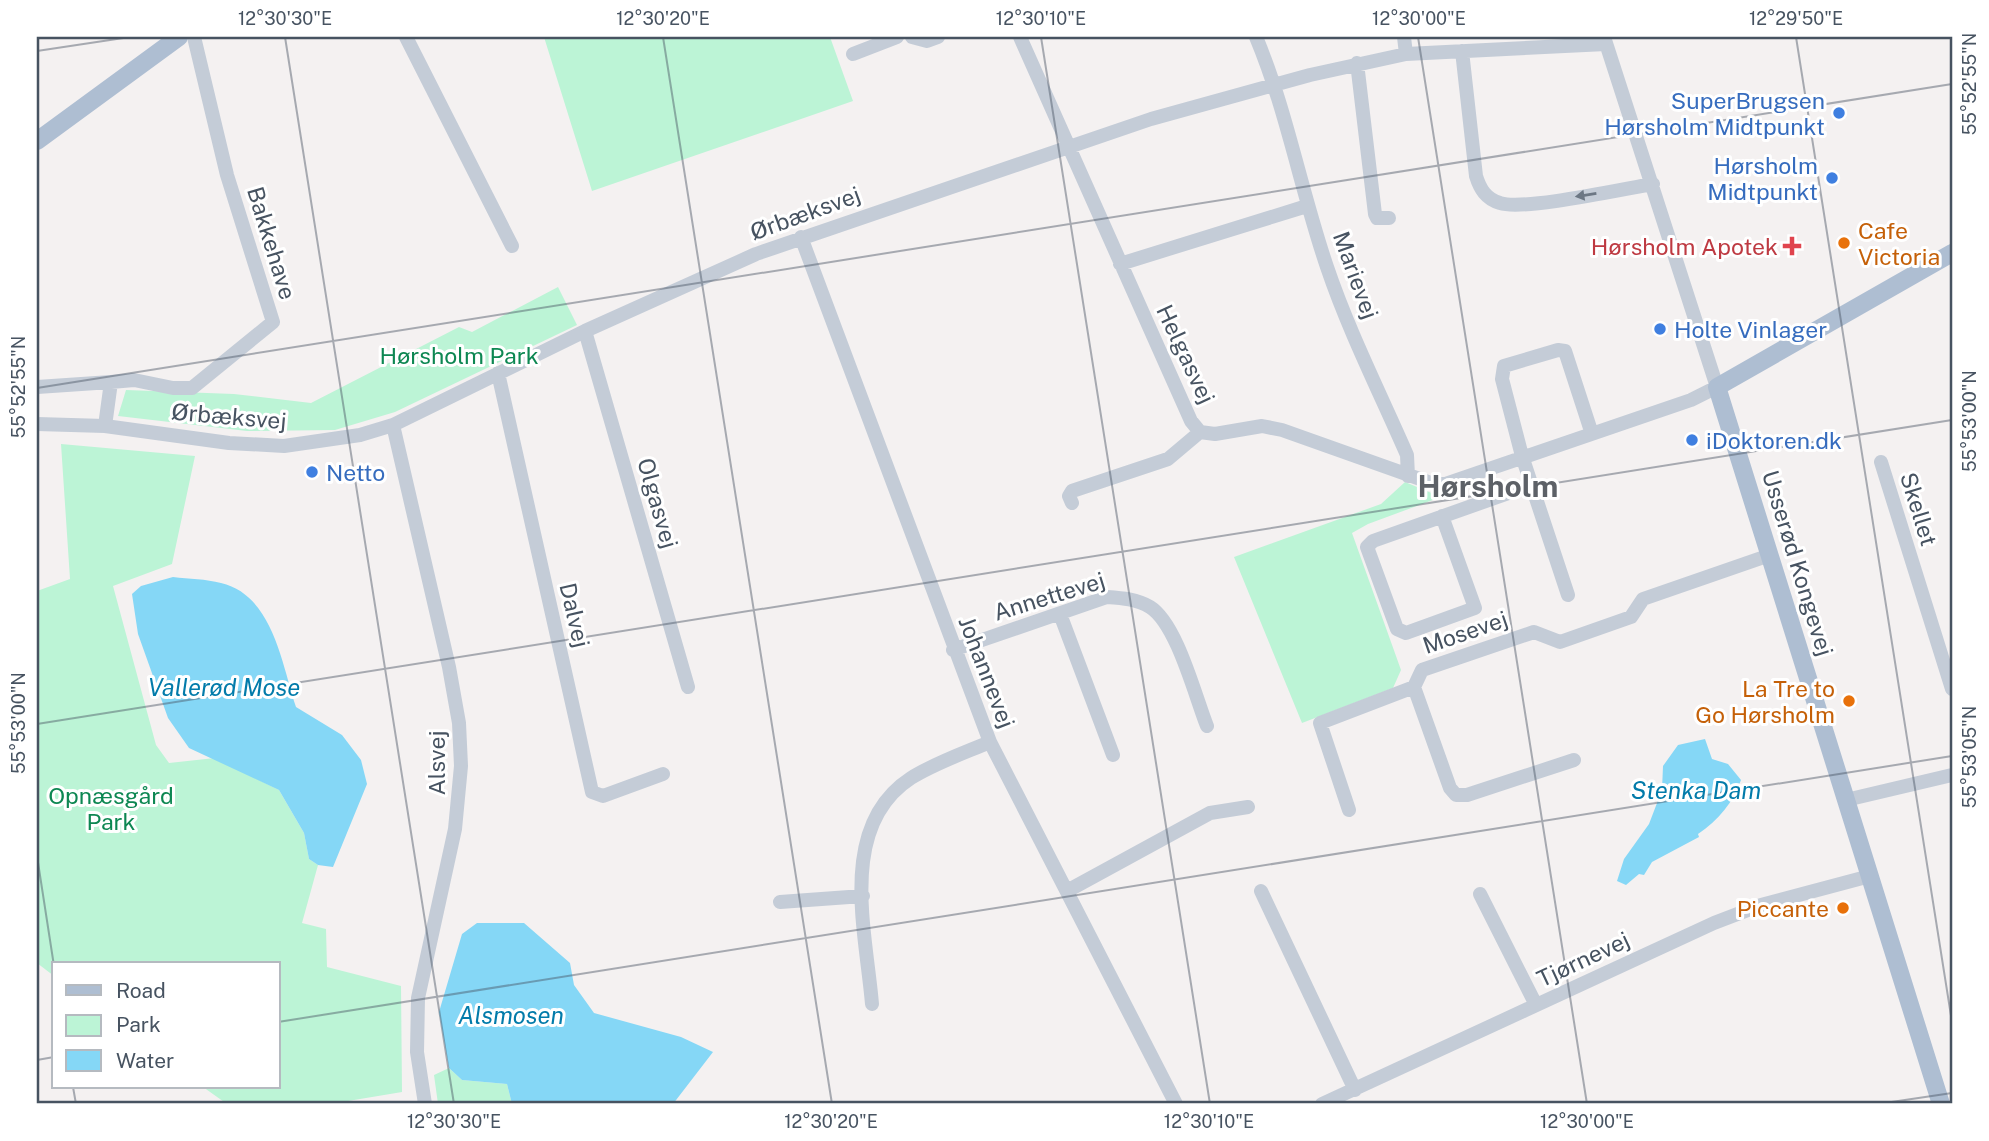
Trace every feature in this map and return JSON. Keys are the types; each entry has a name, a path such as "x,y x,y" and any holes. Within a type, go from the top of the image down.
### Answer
{"main road":[{"path":"37,141 179,37"},
{"path":"1717,387 1952,253"},
{"name":"Usserød Kongevej","path":"1717,387 1941,1104"}],"street":[{"name":"Bakkehave","path":"37,387 134,380 192,388 273,322 227,175 194,37"},
{"path":"406,37 512,246"},
{"path":"853,54 897,37"},
{"path":"912,37 927,41 938,37"},
{"name":"Helgasvej","path":"1020,37 1191,421 1200,432 1168,459 1072,491 1069,496 1072,503"},
{"name":"Marievej","path":"1256,37 1275,84 1307,206 1345,317 1407,455 1408,476"},
{"path":"1404,37 1406,54"},
{"name":"Ørbæksvej","path":"37,424 105,425 229,443 284,446 360,436 393,425 708,274 801,237 1070,145 1275,84 1357,63 1406,54 1605,40"},
{"name":"Usserød Kongevej","path":"1605,40 1717,387"},
{"path":"1462,51 1476,176 1479,189 1488,197 1516,206 1653,184"},
{"path":"1357,63 1375,214 1377,218 1389,218"},
{"path":"1120,264 1307,206"},
{"name":"Johannevej","path":"801,237 989,742 1176,1104"},
{"name":"Olgasvej","path":"585,331 688,687"},
{"path":"1568,595 1522,456 1502,379 1504,366 1558,350 1566,351 1591,431"},
{"name":"Dalvej","path":"498,373 592,792 603,796 663,774"},
{"path":"105,425 111,382"},
{"path":"1200,432 1215,434 1262,426 1408,476 1434,484 1445,484 1591,431 1691,400 1717,387"},
{"name":"Alsvej","path":"393,425 449,667 459,723 461,765 455,829 418,998 417,1052 425,1104"},
{"name":"Skellet","path":"1881,462 1951,682"},
{"path":"1442,516 1475,608 1406,632 1397,629 1367,547 1373,541 1442,516 1531,485"},
{"name":"Mosevej","path":"1349,810 1320,723 1414,687 1422,670 1534,632 1560,642 1631,617 1643,599 1770,555"},
{"name":"Annettevej","path":"953,650 1107,597 1129,599 1151,608 1168,625 1207,726"},
{"path":"1060,614 1113,755"},
{"name":"Mosevej","path":"1414,687 1450,788 1456,795 1467,794 1574,760"},
{"path":"872,1004 863,896 863,850 867,833 884,803 910,779 989,742"},
{"path":"1846,800 1952,775"},
{"path":"1067,891 1210,813 1248,807"},
{"name":"Tjørnevej","path":"1322,1104 1730,917 1761,905 1870,876"},
{"path":"1261,891 1355,1090"},
{"path":"1480,894 1536,1005"},
{"path":"780,902 863,896"}],"green space":[{"path":"544,37 830,37 853,101 592,191"},
{"name":"Hørsholm Park","path":"558,287 577,325 395,412 335,430 247,431 118,416 126,390 234,394 311,403 459,327 472,332"},
{"name":"Opnæsgård Park","path":"61,444 195,456 172,564 113,586 156,745 169,763 215,758 279,790 304,833 309,859 318,865 302,923 326,929 327,967 401,986 402,1092 330,1104 227,1104 204,1088 280,1088 280,962 52,962 52,974 37,963 37,591 70,579"},
{"path":"1405,482 1441,497 1368,524 1352,533 1401,670 1393,688 1302,723 1234,557 1381,504"},
{"path":"449,1068 462,1080 507,1084 512,1104 438,1104 434,1075"}],"water":[{"name":"Vallerød Mose","path":"173,577 221,583 239,590 253,602 273,634 296,707 342,735 361,760 367,784 333,867 318,865 309,859 304,833 279,790 189,748 168,718 138,634 132,594 141,586"},
{"name":"Stenka Dam","path":"1705,739 1712,759 1728,764 1741,780 1730,803 1719,817 1698,834 1699,837 1652,862 1644,875 1639,874 1626,885 1617,881 1624,859 1649,824 1662,790 1663,766 1678,745"},
{"name":"Alsmosen","path":"477,923 524,923 570,963 574,985 594,1013 681,1037 713,1052 673,1104 512,1104 507,1084 462,1080 449,1068 439,1012 462,934"}],"place":[{"name":"SuperBrugsen Hørsholm Midtpunkt","path":"1839,113"},
{"name":"Hørsholm Midtpunkt","path":"1832,178"},
{"name":"Cafe Victoria","path":"1844,243"},
{"name":"Hørsholm Apotek","path":"1792,246"},
{"name":"Holte Vinlager","path":"1660,329"},
{"name":"iDoktoren.dk","path":"1692,440"},
{"name":"Netto","path":"312,472"},
{"name":"La Tre to Go Hørsholm","path":"1849,701"},
{"name":"Piccante","path":"1843,908"}],"district":[{"name":"Hørsholm","path":"1488,486"}]}
